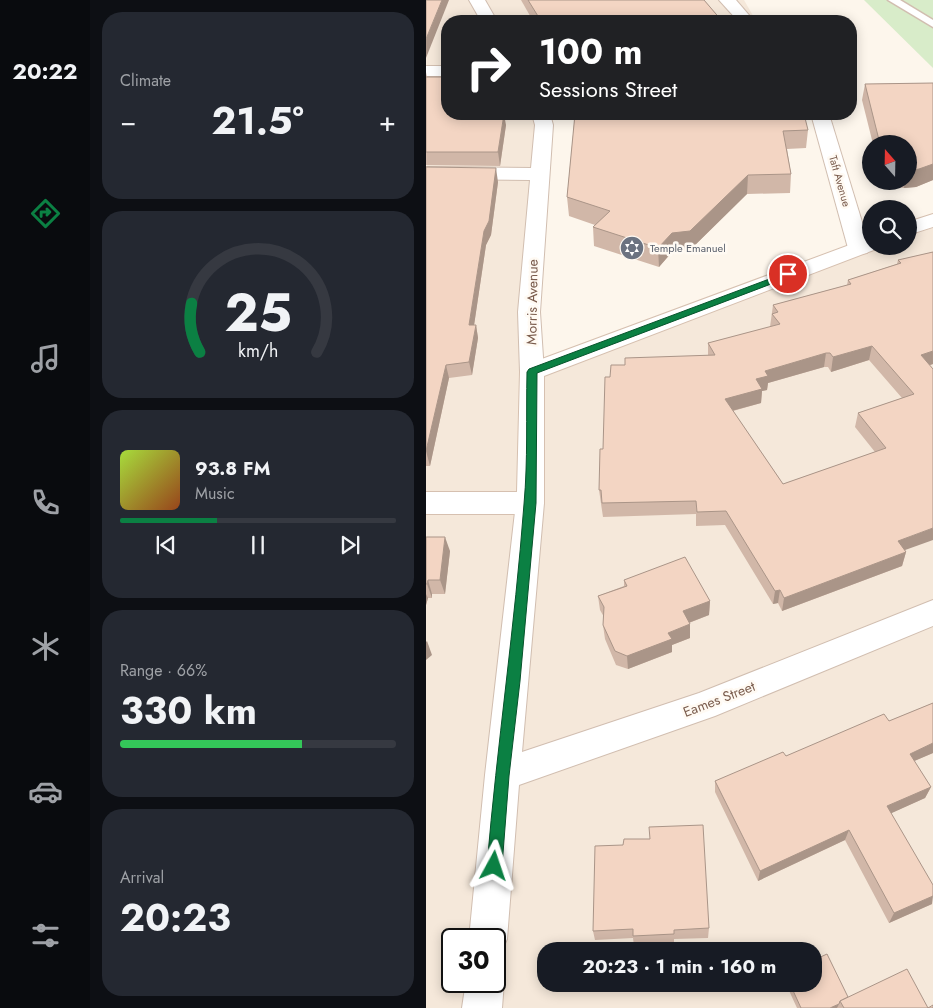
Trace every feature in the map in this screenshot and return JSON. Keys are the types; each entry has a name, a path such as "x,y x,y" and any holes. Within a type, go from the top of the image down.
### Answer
{"street":[{"path":"477,0 486,15"},
{"path":"727,0 741,15"},
{"path":"426,71 441,70"},
{"name":"Morris Avenue","path":"489,928 502,776 530,503 532,372 529,312 541,174 544,125 543,120"},
{"name":"Taft Avenue","path":"822,120 862,236"},
{"path":"426,173 541,174"},
{"path":"917,226 933,220"},
{"path":"532,372 862,246"},
{"path":"426,503 530,503"},
{"name":"Eames Street","path":"502,776 704,706 933,613"},
{"path":"482,1008 484,993"}],"lane":[{"path":"893,0 933,24"}],"shaded area":[{"path":"426,0 744,0 753,15 441,15 441,120 542,120 546,130 534,369 862,252 862,255 917,255 917,233 933,228 933,1008 426,1008"}],"green space":[{"path":"864,0 933,0 933,68"}],"building":[{"path":"426,0 442,0 426,39"},
{"path":"528,0 704,0 717,15 537,15"},
{"path":"426,77 441,77 441,120 503,120 498,152 426,152"},
{"path":"933,83 933,164 917,169 917,135 878,135 865,84"},
{"path":"574,120 806,120 808,130 783,131 791,174 748,175 690,231 672,233 658,248 593,227 610,211 567,197"},
{"path":"426,167 496,168 489,221 484,231 469,325 476,325 469,362 446,365 426,451"},
{"path":"933,252 933,351 921,355 933,369 933,528 898,541 906,552 784,598 780,590 775,591 726,511 697,512 696,501 602,503 601,490 599,490 600,449 603,449 605,377 610,377 611,365 625,365 625,358 715,355 708,343 780,324 772,314 778,312 773,305 851,284 848,280 901,263 898,260","holes":["872,346 914,394 858,413 886,448 783,484 725,399 762,389 756,379 768,376 765,371 826,353 830,353 833,357"]},
{"path":"426,537 445,537 440,580 428,580 427,584 426,584"},
{"path":"685,557 710,601 683,611 690,624 668,633 672,639 627,656 615,651 603,625 604,607 598,596 627,586 624,580"},
{"path":"933,703 933,743 910,754 931,787 887,806 933,885 933,896 894,913 849,830 760,871 715,781 783,752 786,756 884,714 889,721"},
{"path":"703,825 709,928 674,930 674,934 633,936 633,929 593,931 595,846 623,845 624,839 650,839 649,827"},
{"path":"827,954 848,997 830,1008 801,1008 794,992 822,992 822,956"},
{"path":"907,969 928,1008 844,1008 840,1001"}],"place":[{"name":"Temple Emanuel","path":"632,248"}],"route":[{"path":"494,866 530,503 532,372 788,274"}]}
